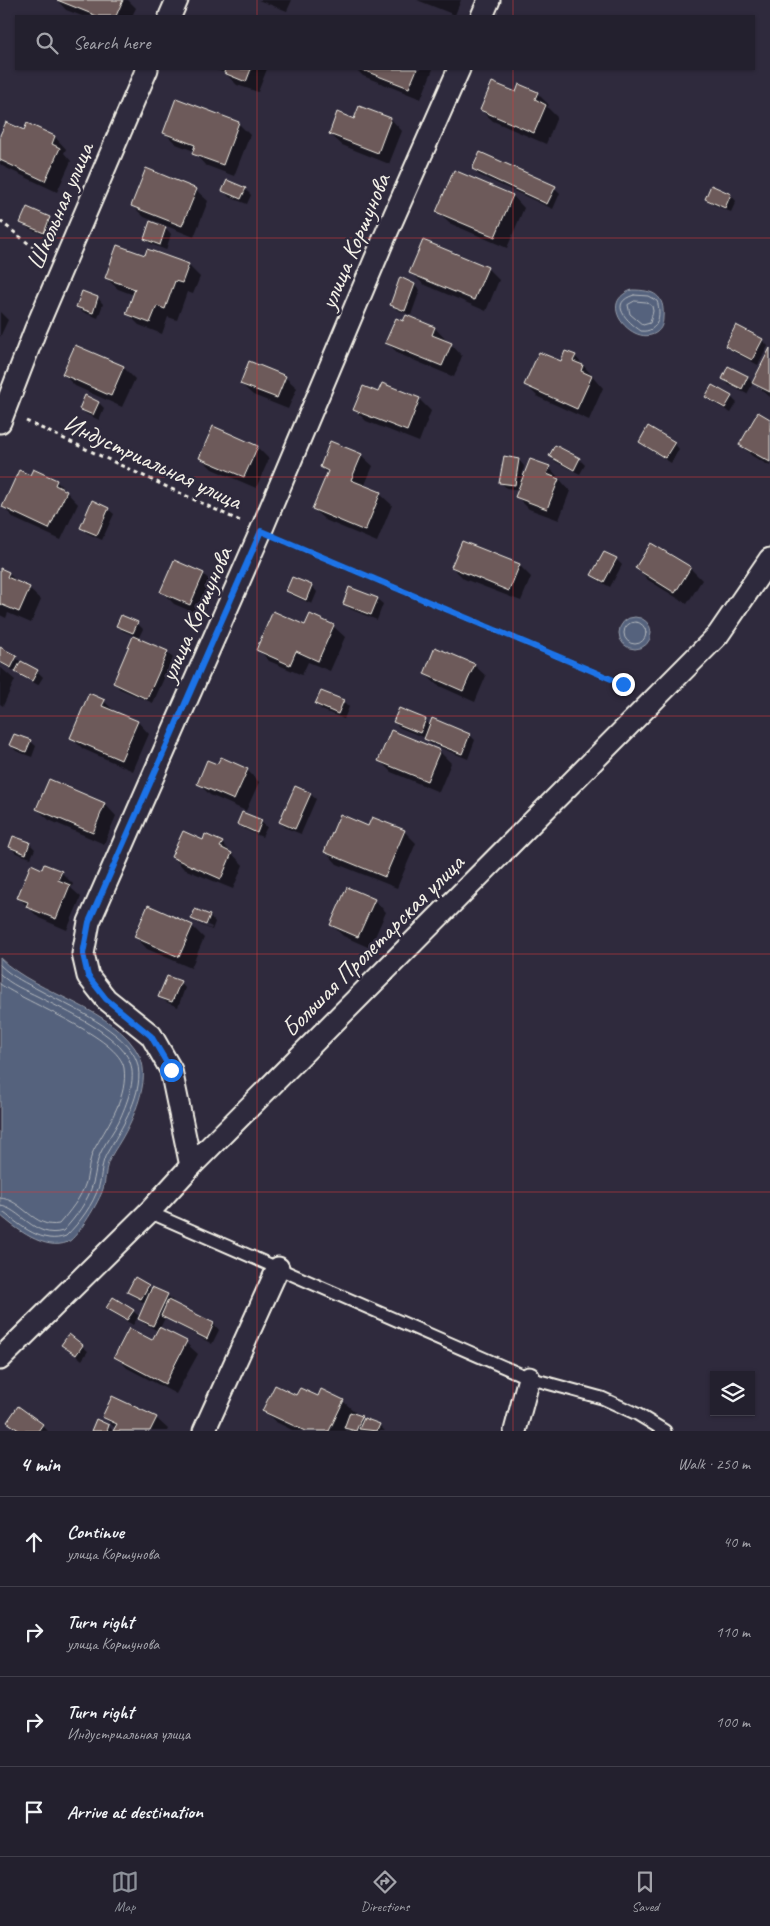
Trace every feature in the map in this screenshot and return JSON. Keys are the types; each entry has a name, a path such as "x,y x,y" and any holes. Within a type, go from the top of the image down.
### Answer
{"street":[{"path":"170,15 176,0"},
{"path":"482,15 489,0"},
{"name":"Школьная улица","path":"2,417 61,270 147,70"},
{"name":"улица Коршунова","path":"191,1166 171,1070 151,1036 106,999 88,976 83,954 89,922 261,531 383,241 459,70"},
{"name":"Большая Пролетарская улица","path":"0,1358 149,1212 191,1166 718,635 770,559"},
{"path":"204,1431 278,1268"},
{"path":"515,1431 529,1378"}],"lane":[{"path":"149,1212 529,1378 602,1398 637,1414 665,1431"}],"path":[{"path":"0,222 61,270"},
{"name":"Индустриальная улица","path":"2,417 261,531 623,684"}],"water":[{"path":"632,290 646,291 660,299 663,320 661,328 657,332 648,336 638,334 629,330 622,322 617,313 617,304 621,296"},
{"path":"635,617 647,621 651,633 647,645 635,649 623,645 619,633 623,621"},
{"path":"0,958 16,971 95,1014 113,1026 129,1040 140,1057 143,1066 142,1088 139,1100 131,1122 108,1163 101,1194 88,1218 68,1242 50,1244 40,1241 22,1232 0,1215"}],"building":[{"path":"57,0 123,0 116,15 94,15"},
{"path":"225,70 251,70 246,82 224,73"},
{"path":"363,70 417,70 409,88"},
{"path":"492,82 516,92 519,84 538,92 535,99 546,105 534,133 480,110"},
{"path":"176,98 239,122 223,165 192,154 195,145 163,133"},
{"path":"359,106 391,118 378,153 329,134 337,112 354,119"},
{"path":"6,122 24,130 27,123 55,136 52,144 60,148 45,181 0,160 0,135"},
{"path":"480,152 556,186 547,204 472,169"},
{"path":"146,168 197,189 182,226 131,206"},
{"path":"454,170 513,195 495,237 436,212"},
{"path":"227,180 246,188 241,199 222,191"},
{"path":"711,185 731,194 725,208 705,199"},
{"path":"27,207 50,217 44,233 20,223"},
{"path":"150,221 166,227 160,245 144,239"},
{"path":"423,240 488,267 474,300 409,273"},
{"path":"117,245 145,255 147,249 189,264 182,283 175,281 165,309 157,306 150,323 126,314 135,289 105,278"},
{"path":"400,277 415,284 405,311 390,305"},
{"path":"82,291 98,297 93,313 76,307"},
{"path":"406,315 435,327 432,335 452,343 442,366 385,343 396,318 403,321"},
{"path":"736,325 763,339 752,360 725,346"},
{"path":"75,345 124,366 111,396 62,374"},
{"path":"770,348 770,392 752,383"},
{"path":"565,351 576,355 573,361 583,365 581,371 592,376 577,409 524,385 539,352 561,361"},
{"path":"249,361 286,376 277,398 240,384"},
{"path":"728,366 748,376 742,389 722,379"},
{"path":"382,383 420,398 407,431 353,410 363,386 378,392"},
{"path":"712,385 732,396 725,408 705,397"},
{"path":"85,395 99,402 93,415 79,409"},
{"path":"758,412 770,419 770,462 739,445"},
{"path":"213,426 258,446 244,477 199,458"},
{"path":"648,426 675,442 665,458 639,442"},
{"path":"330,441 362,454 351,480 381,492 365,531 312,509 328,471 320,467"},
{"path":"555,445 580,458 574,470 549,456"},
{"path":"504,456 519,459 515,485 499,483"},
{"path":"530,459 550,466 547,474 559,479 547,509 515,497"},
{"path":"33,469 57,480 55,485 67,491 49,529 2,507 19,470 30,475"},
{"path":"92,500 109,508 97,535 80,528"},
{"path":"462,541 520,564 509,591 451,567"},
{"path":"651,543 691,567 675,593 635,568"},
{"path":"604,552 617,558 604,582 591,575"},
{"path":"174,560 204,573 190,605 160,592"},
{"path":"0,568 9,572 7,577 30,587 19,612 0,604"},
{"path":"292,577 312,585 306,600 286,591"},
{"path":"349,587 378,598 371,615 343,604"},
{"path":"273,611 305,625 310,614 334,625 318,661 296,651 290,665 256,650"},
{"path":"121,615 138,622 133,633 116,626"},
{"path":"133,636 168,651 147,699 113,683"},
{"path":"0,647 17,656 11,668 0,662"},
{"path":"435,647 475,664 463,691 424,674"},
{"path":"21,661 38,670 32,681 15,672"},
{"path":"321,691 344,700 338,714 315,704"},
{"path":"89,693 105,700 102,706 138,721 121,760 70,738"},
{"path":"399,708 426,719 420,733 393,722"},
{"path":"432,718 470,734 462,754 424,739"},
{"path":"391,730 440,750 427,781 378,761"},
{"path":"14,734 31,740 26,752 9,745"},
{"path":"221,757 248,769 234,800 197,784 207,760 217,764"},
{"path":"49,779 105,803 93,833 36,809"},
{"path":"295,786 311,793 295,829 279,822"},
{"path":"242,812 262,820 257,833 237,824"},
{"path":"340,814 368,826 372,817 405,830 385,877 324,852"},
{"path":"183,831 203,840 205,834 223,842 220,847 232,853 221,879 171,857"},
{"path":"13,836 30,842 26,854 9,847"},
{"path":"31,864 42,869 44,864 62,871 58,880 70,885 56,919 26,907 28,902 17,898"},
{"path":"347,887 375,899 358,937 330,925"},
{"path":"148,905 193,925 179,957 134,937"},
{"path":"195,909 210,915 206,925 191,919"},
{"path":"167,976 181,981 172,1002 158,997"},
{"path":"135,1277 149,1285 141,1299 127,1292"},
{"path":"152,1287 168,1294 153,1326 138,1319"},
{"path":"113,1297 134,1310 127,1320 106,1308"},
{"path":"168,1300 214,1323 207,1339 161,1316"},
{"path":"159,1327 187,1341 165,1384 114,1357 129,1328 152,1340"},
{"path":"69,1334 83,1345 76,1355 61,1345"},
{"path":"275,1385 296,1395 300,1388 318,1396 321,1389 344,1400 329,1431 305,1431 262,1411"},
{"path":"112,1396 157,1417 150,1431 113,1431 117,1424 102,1417"},
{"path":"18,1406 43,1424 38,1431 20,1431 7,1422"},
{"path":"350,1412 362,1416 356,1431 344,1428"},
{"path":"364,1418 380,1424 377,1431 359,1429"},
{"path":"96,1419 109,1425 107,1431 91,1431"}],"route":[{"path":"171,1070 151,1036 106,999 88,976 83,954 89,922 261,531 623,684"}]}
